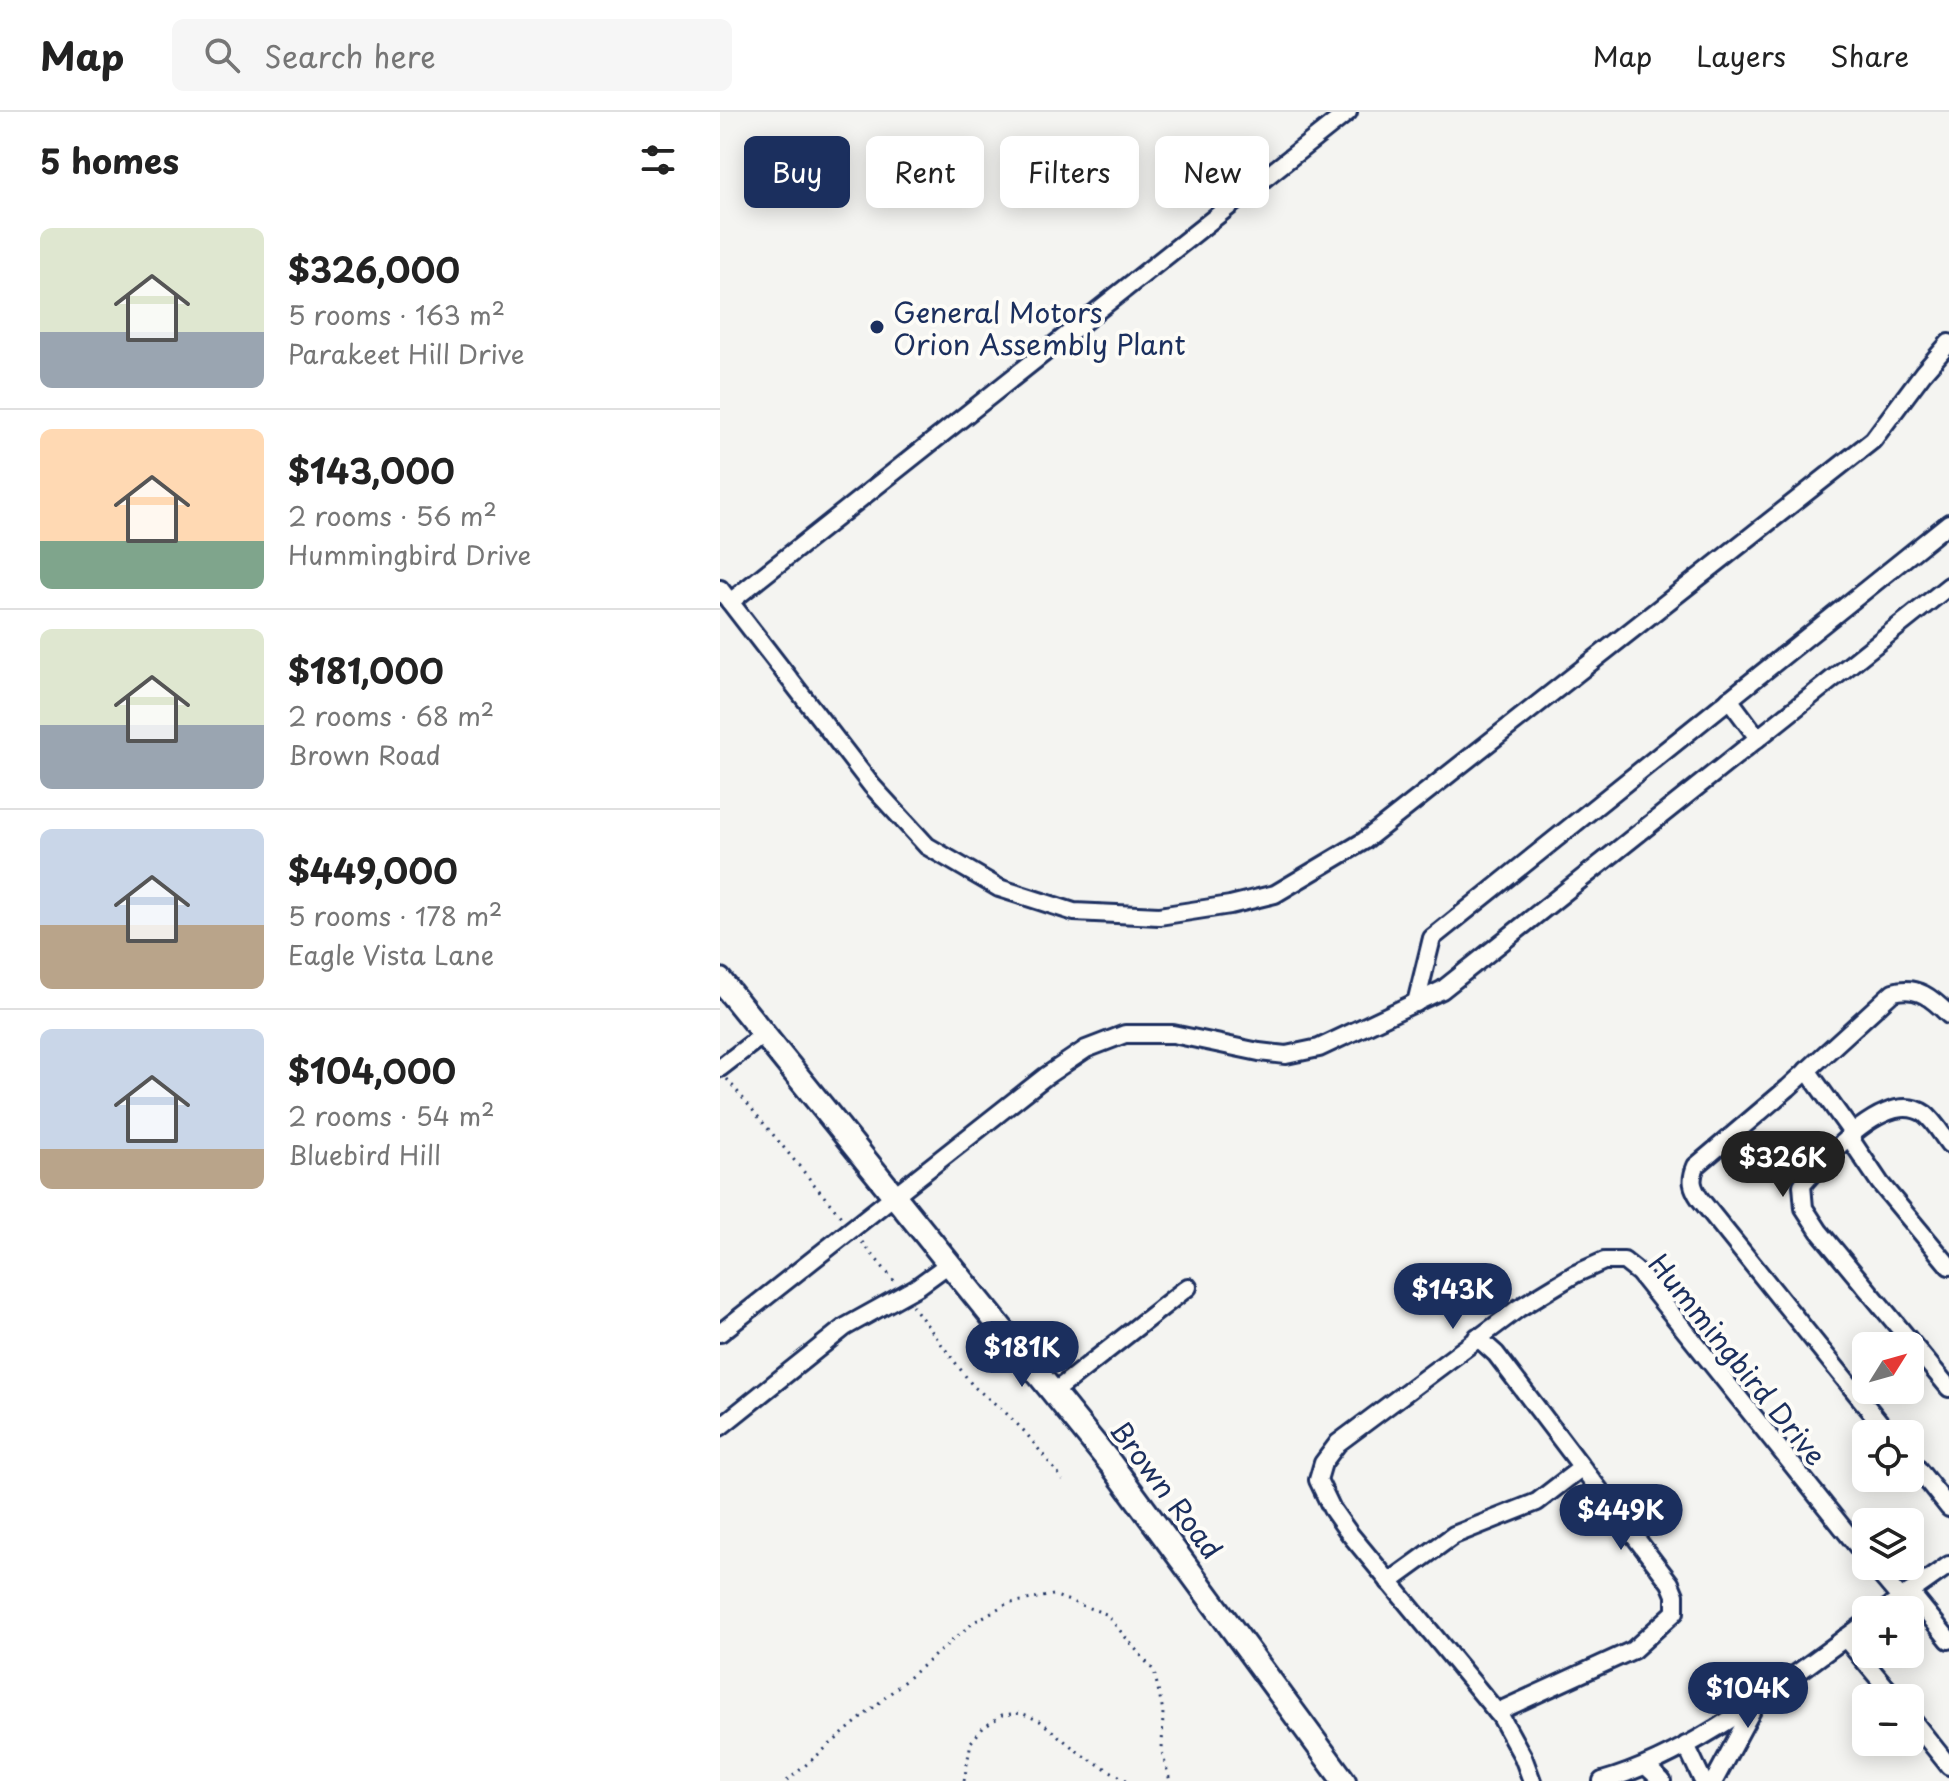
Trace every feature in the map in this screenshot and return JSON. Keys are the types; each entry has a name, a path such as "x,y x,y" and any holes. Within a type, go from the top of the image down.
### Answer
{"main road":[{"name":"Brown Road","path":"720,980 1054,1392 1168,1538 1344,1781"}],"street":[{"path":"1348,112 725,595 872,786 927,846 999,888 1074,912 1159,916 1230,905 1275,894 1364,841 1873,440 1949,343"},
{"path":"1416,1003 1432,938 1949,523"},
{"path":"720,1333 1046,1076 1086,1049 1125,1034 1173,1034 1286,1055 1319,1048 1442,990 1949,586"},
{"path":"1729,699 1758,738"},
{"path":"1877,1420 1700,1199 1692,1187 1691,1176 1696,1166 1893,992 1913,989 1926,995 1949,1015"},
{"path":"720,1069 764,1034"},
{"path":"1807,1070 1880,1183 1949,1266"},
{"path":"1949,1144 1925,1114 1903,1107 1878,1116 1834,1147 1802,1185 1804,1208 1819,1231 1949,1388"},
{"name":"Hummingbird Drive","path":"1532,1781 1523,1757 1497,1712 1332,1509 1318,1480 1323,1463 1338,1443 1477,1337 1575,1274 1604,1261 1624,1261 1639,1273 1852,1539"},
{"path":"720,1427 845,1327 904,1294 950,1263"},
{"path":"1054,1392 1188,1287"},
{"path":"1477,1337 1496,1354 1670,1583 1675,1595 1675,1612 1633,1650 1497,1712"},
{"path":"1389,1582 1454,1535 1537,1502 1581,1468"},
{"path":"1924,1477 1949,1508"},
{"path":"1888,1580 1905,1596 1949,1565"},
{"path":"1924,1615 1949,1640"},
{"path":"1602,1781 1646,1766 1686,1745 1757,1700 1852,1633"},
{"path":"1845,1638 1883,1684"},
{"path":"1714,1781 1757,1700"},
{"path":"1924,1735 1949,1766"},
{"path":"1686,1745 1703,1781"},
{"path":"1646,1766 1662,1781"}],"path":[{"path":"720,1069 904,1294 973,1386 1025,1432 1063,1480"},
{"path":"787,1781 974,1622 1006,1604 1053,1595 1106,1614 1154,1671 1163,1711 1162,1752 1170,1781"},
{"path":"964,1781 971,1742 983,1728 1002,1715 1021,1713 1040,1721 1082,1755 1128,1781"}],"place":[{"name":"General Motors Orion Assembly Plant","path":"877,327"}]}
